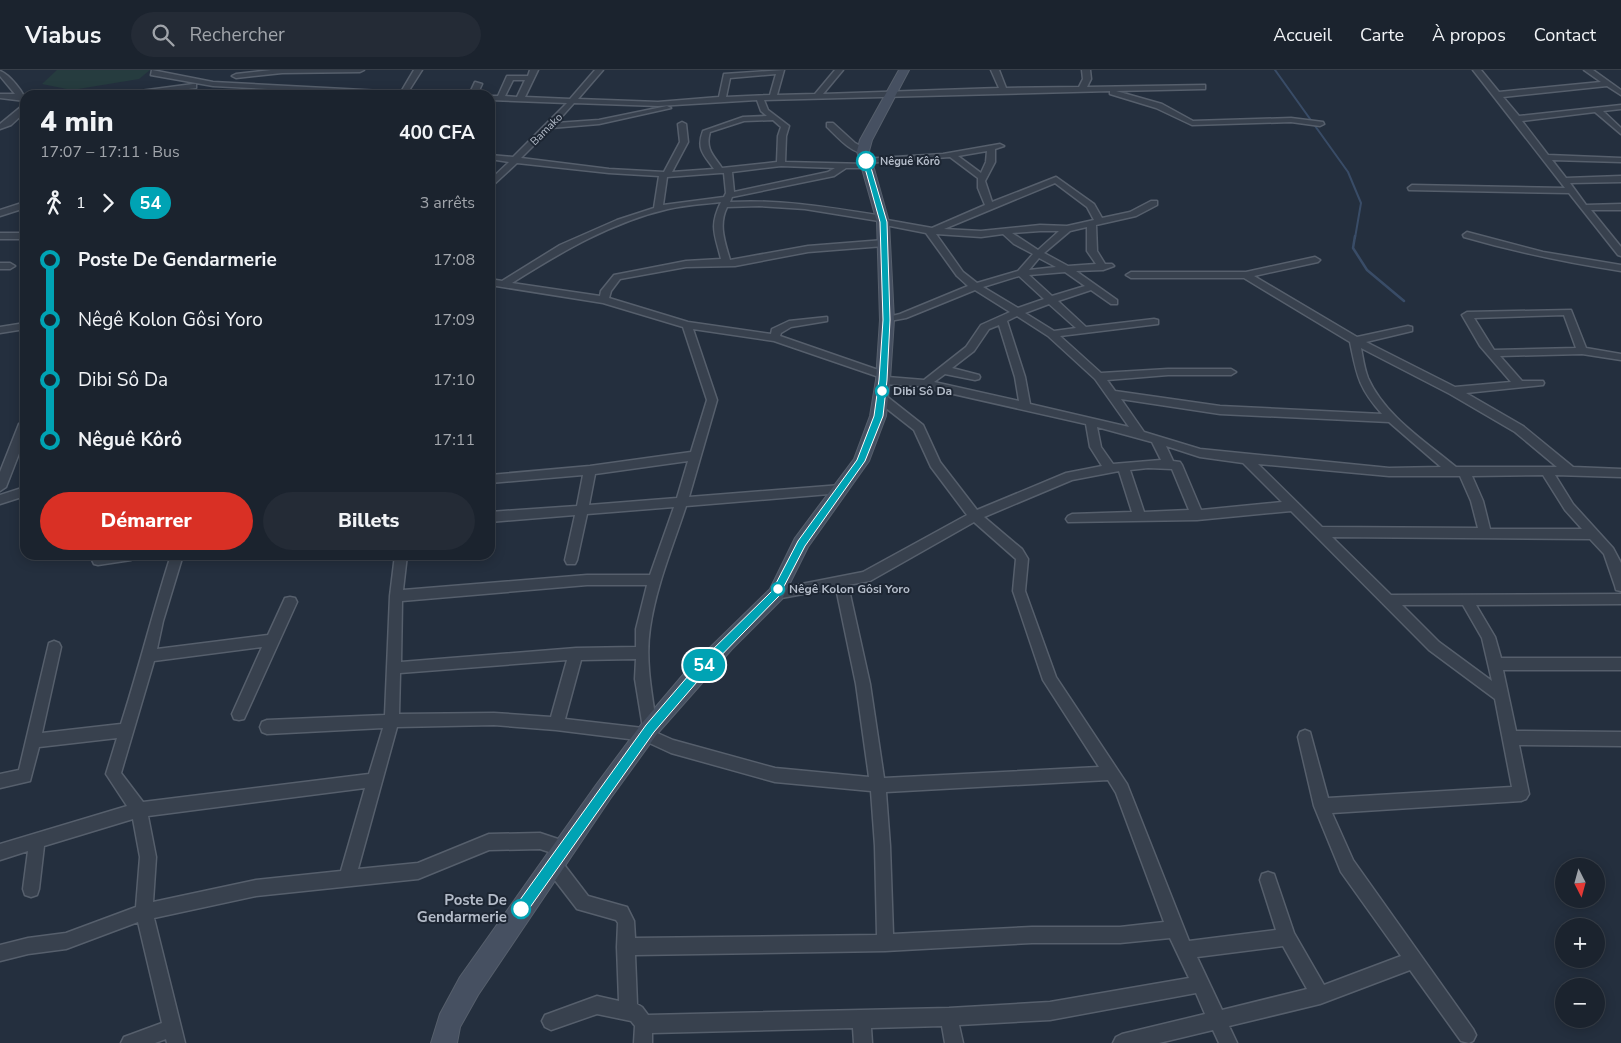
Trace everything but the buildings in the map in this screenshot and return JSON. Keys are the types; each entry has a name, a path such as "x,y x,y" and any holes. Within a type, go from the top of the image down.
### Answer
{"street":[{"path":"156,70 154,73 165,76 213,84 288,90"},
{"path":"165,76 174,70"},
{"path":"321,90 352,84 360,70"},
{"path":"406,90 418,70"},
{"path":"520,99 534,70"},
{"name":"Bamako","path":"495,180 572,101 599,70"},
{"path":"722,99 727,76 780,70 773,98"},
{"path":"816,97 839,70"},
{"path":"444,1043 449,1023 469,986 603,792 648,732 719,649 776,594 801,543 861,461 878,416 887,320 883,220 865,159 866,140 904,70"},
{"path":"995,70 1003,90"},
{"path":"1081,90 1087,79 1086,70"},
{"path":"1477,70 1517,118 1584,208 1621,253"},
{"path":"1588,70 1621,93"},
{"path":"230,85 239,73 282,71 383,90"},
{"path":"0,73 6,76 20,94"},
{"path":"501,98 510,78 531,78"},
{"path":"165,90 213,84"},
{"path":"475,90 478,84"},
{"path":"1496,95 1608,84"},
{"path":"495,98 686,102 722,99 1003,90 1202,87"},
{"path":"1098,89 1139,98 1192,122 1291,120 1320,124"},
{"path":"0,96 20,98"},
{"path":"760,98 765,111 785,126 782,136 781,164"},
{"path":"548,126 599,122 657,111 686,102"},
{"path":"1517,118 1621,107"},
{"path":"1597,110 1620,130"},
{"path":"0,127 20,112"},
{"path":"726,262 718,230 718,217 727,199 724,171 706,151 702,142 707,131 742,119 773,118"},
{"path":"658,209 665,174 684,142 682,124"},
{"path":"830,125 865,159"},
{"path":"684,142 702,142"},
{"path":"495,288 563,247 620,222 685,202 727,199 831,174 845,165 865,159 951,154 996,147 990,168 983,178 982,188 990,206"},
{"path":"951,154 983,178"},
{"path":"1545,157 1621,160"},
{"path":"495,158 665,174 724,171 781,164 845,165"},
{"path":"1563,180 1621,179"},
{"path":"887,320 903,316 974,287 1021,273 1106,266 1092,251 1095,222 1091,206 1056,180 1031,187 964,219 928,231"},
{"path":"1412,188 1571,191"},
{"path":"727,199 805,206 883,220 928,231 981,234 1004,231 1067,229 1133,214 1154,203"},
{"path":"0,207 20,207"},
{"path":"1584,208 1621,207"},
{"path":"0,213 11,208"},
{"path":"1021,273 1037,255 1067,229"},
{"path":"928,231 944,250 955,270 974,287 1052,334 1099,377 1140,434"},
{"path":"1004,231 1037,255 1068,270 1114,302"},
{"path":"1467,235 1521,251 1569,262 1621,268"},
{"path":"0,236 20,236"},
{"path":"604,300 606,291 617,277 686,264 735,263 846,245 884,243"},
{"path":"1131,275 1246,275 1315,260"},
{"path":"1021,273 1084,330"},
{"path":"1246,275 1355,340 1454,391 1520,429 1570,471"},
{"path":"495,283 604,300 687,326 775,338 883,378 925,384 1091,421 1156,438 1200,453 1389,472 1621,472"},
{"path":"925,384 970,348 986,327 1050,300 1092,287"},
{"path":"1519,385 1484,344 1467,315 1568,312 1582,352"},
{"path":"775,338 776,331 789,324 824,319"},
{"path":"1002,319 1020,377 1025,406"},
{"path":"1052,334 1154,322"},
{"path":"648,732 642,679 643,629 655,580 682,501 712,400 687,326"},
{"path":"0,330 20,327"},
{"path":"1355,340 1408,329"},
{"path":"1355,340 1362,378 1375,399 1392,418 1458,471 1477,501 1485,533"},
{"path":"1492,354 1582,352 1621,357"},
{"path":"943,370 975,377"},
{"path":"1099,377 1168,372 1230,372"},
{"path":"1454,391 1539,383"},
{"path":"1111,394 1220,410 1392,418"},
{"path":"881,398 918,428 935,464 975,516 1018,552 1022,559 1019,591 1050,680 1122,788 1175,929 1228,1043"},
{"path":"1091,421 1091,439 1094,448 1110,468"},
{"path":"0,488 20,437"},
{"path":"1156,438 1169,465"},
{"path":"495,479 590,470 695,456"},
{"path":"1246,459 1434,646 1502,696"},
{"path":"776,594 866,577 975,516 1070,476 1110,468 1148,464 1176,466 1197,515"},
{"path":"1123,466 1140,517"},
{"path":"571,560 590,470"},
{"path":"1546,471 1569,507 1608,551 1615,564 1621,586"},
{"path":"495,517 841,489"},
{"path":"0,500 20,493"},
{"path":"1072,519 1197,515 1293,506"},
{"path":"1320,532 1591,534"},
{"path":"130,1043 174,1036 144,912 148,857 139,810 113,774 149,656 156,621 175,560"},
{"path":"347,878 392,721 396,596 400,560"},
{"path":"396,596 587,580 655,580"},
{"path":"841,581 856,644 878,785 883,838 885,943"},
{"path":"1322,806 1521,794 1496,664 1488,637 1466,599"},
{"path":"1387,600 1621,599"},
{"path":"239,714 271,640 290,602"},
{"path":"149,656 271,640"},
{"path":"0,781 25,776 54,647"},
{"path":"394,668 576,654 642,653"},
{"path":"556,724 576,654"},
{"path":"1496,664 1621,664"},
{"path":"267,727 392,721 494,719 648,732 671,746 775,775 878,785 1112,773"},
{"path":"33,741 127,730"},
{"path":"1305,737 1322,806 1347,866 1468,1035"},
{"path":"1511,738 1621,739"},
{"path":"0,852 139,810 375,780"},
{"path":"0,954 28,946 66,941 144,912 256,888 418,871 489,842 540,840 564,850"},
{"path":"31,889 37,841"},
{"path":"553,864 583,903 621,913 626,921 625,947 628,1011"},
{"path":"1268,880 1287,936 1320,995"},
{"path":"625,947 885,943 1032,936 1120,935 1175,929"},
{"path":"1185,950 1287,936"},
{"path":"1122,1043 1320,995 1414,960"},
{"path":"644,1024 949,1016 1050,1011 1201,984"},
{"path":"551,1021 597,1005 628,1011 636,1013 644,1024 643,1043"},
{"path":"949,1016 954,1043"},
{"path":"861,1018 864,1043"}],"green space":[{"path":"57,70 150,70 139,79 72,90 42,84"}],"waterway":[{"path":"1275,70 1348,172 1361,203 1355,238"},
{"path":"1355,236 1353,248 1367,270 1404,301"}],"bus line":[{"name":"54","path":"521,909 650,728 705,664 776,594 801,543 861,461 873,434 878,416 883,380 887,320 883,222 866,161"}],"place":[{"name":"Nêguê Kôrô","path":"866,161"},
{"name":"Dibi Sô Da","path":"882,391"},
{"name":"Nêgê Kolon Gôsi Yoro","path":"778,589"},
{"name":"Poste De Gendarmerie","path":"521,909"}]}
